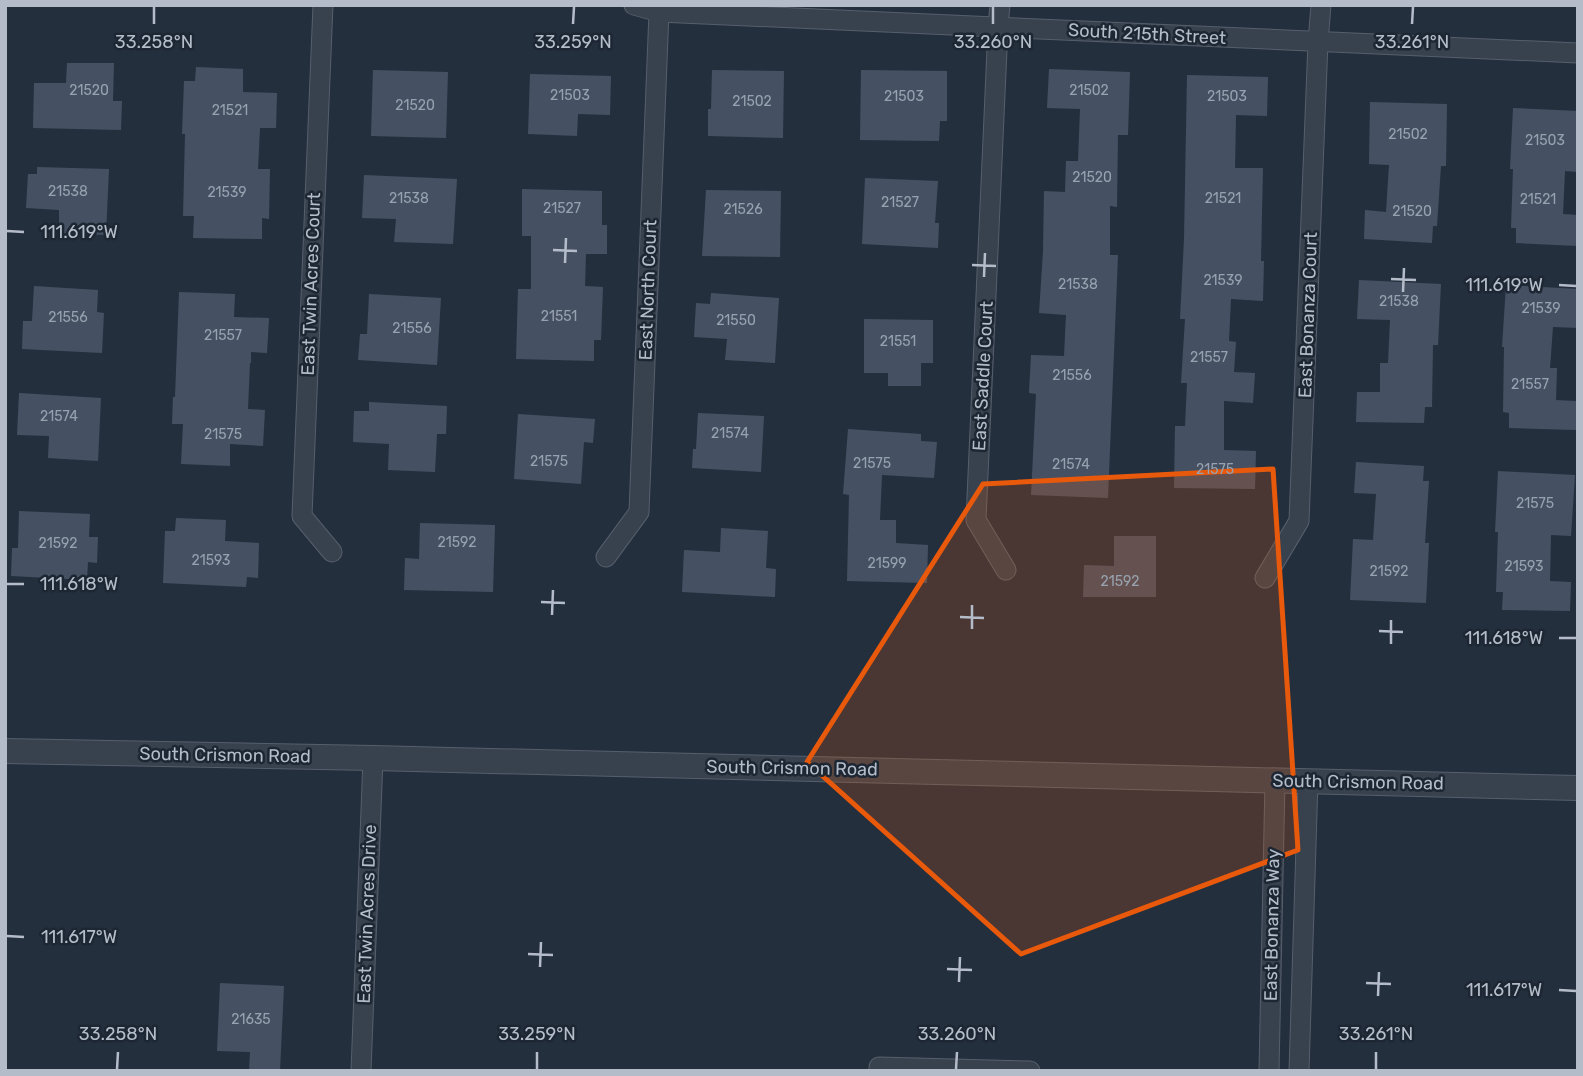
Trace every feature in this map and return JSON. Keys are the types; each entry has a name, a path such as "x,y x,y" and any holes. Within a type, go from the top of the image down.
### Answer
{"street":[{"name":"East Twin Acres Court","path":"323,5 302,516 332,552"},
{"name":"South 215th Street","path":"634,5 659,12 1578,53"},
{"name":"East Saddle Court","path":"1000,5 976,520 1006,570"},
{"path":"1318,42 1321,5"},
{"name":"East North Court","path":"606,557 639,512 659,12"},
{"name":"East Bonanza Court","path":"1265,578 1299,521 1318,42"},
{"name":"South Crismon Road","path":"5,751 1578,788"},
{"name":"East Twin Acres Drive","path":"361,1071 373,758"},
{"name":"East Bonanza Way","path":"1269,1071 1275,780"},
{"name":"East Bonanza Way","path":"1299,1071 1308,781"},
{"path":"879,1069 1030,1071"}],"highlighted area":[{"path":"1273,469 1298,850 1021,954 807,762 983,484"}],"building":[{"path":"67,63 114,63 113,101 122,101 121,130 33,128 34,83 66,83"},
{"path":"196,67 243,69 243,92 277,93 276,128 260,128 258,169 270,169 269,219 262,218 262,239 193,238 194,216 183,216 184,81 195,81"},
{"path":"1049,69 1130,72 1128,135 1118,135 1117,207 1110,206 1110,255 1118,255 1108,498 1031,495 1036,394 1029,393 1031,355 1064,356 1066,315 1039,313 1044,191 1065,192 1066,161 1078,161 1080,109 1047,108"},
{"path":"373,70 448,72 446,138 371,136"},
{"path":"712,70 784,71 783,138 708,136"},
{"path":"861,70 947,71 947,121 940,121 939,141 860,140"},
{"path":"530,74 611,76 610,115 578,114 577,136 528,134"},
{"path":"1187,75 1268,77 1267,116 1236,115 1235,168 1263,168 1263,301 1231,299 1229,341 1236,342 1234,372 1255,373 1253,403 1224,401 1224,450 1256,451 1255,489 1174,488 1175,426 1185,426 1187,383 1181,383 1185,319 1180,319"},
{"path":"1370,102 1447,104 1446,166 1441,166 1437,226 1433,226 1432,243 1364,239 1365,210 1386,212 1389,165 1369,164"},
{"path":"1513,108 1578,111 1578,172 1565,171 1563,214 1578,215 1578,246 1516,243 1516,228 1511,228"},
{"path":"37,167 109,169 106,235 59,233 59,210 26,208 28,174 37,174"},
{"path":"364,175 457,179 453,244 394,242 396,219 362,218"},
{"path":"865,178 938,181 935,223 939,223 938,248 862,244"},
{"path":"522,189 602,191 602,225 607,225 607,254 586,254 585,286 603,287 601,340 594,340 594,361 516,359 518,289 531,289 531,236 522,236"},
{"path":"706,190 781,191 780,257 702,256"},
{"path":"1359,280 1441,284 1438,345 1433,345 1432,407 1425,407 1424,423 1356,422 1357,392 1380,392 1380,363 1388,363 1390,320 1357,319"},
{"path":"1506,285 1578,289 1578,328 1553,327 1550,368 1557,368 1556,400 1576,401 1576,430 1509,428 1509,413 1503,412 1502,347"},
{"path":"34,286 98,290 97,312 104,313 102,353 22,349 23,321 32,321"},
{"path":"179,292 235,294 234,317 269,318 267,353 251,352 250,363 248,409 265,410 263,446 230,444 230,466 181,464 183,424 172,424"},
{"path":"711,293 779,298 775,363 725,360 727,339 694,337 696,303 710,304"},
{"path":"369,294 441,298 437,365 358,360 360,334 367,334"},
{"path":"864,319 933,320 933,363 921,363 921,386 888,386 888,373 864,373"},
{"path":"19,393 101,398 98,461 48,458 49,436 17,435"},
{"path":"369,402 447,406 446,434 437,434 435,472 388,470 389,444 353,442 354,411 369,411"},
{"path":"698,413 764,416 761,472 692,468"},
{"path":"518,414 595,419 593,443 584,442 581,484 514,479"},
{"path":"848,429 921,434 921,441 937,442 934,478 882,475 880,520 896,520 896,543 928,545 927,583 847,581 849,495 843,494"},
{"path":"1356,462 1424,466 1423,481 1429,481 1425,543 1429,543 1426,603 1350,600 1353,539 1373,540 1376,494 1354,493"},
{"path":"1498,471 1575,475 1571,536 1551,535 1550,581 1571,582 1570,611 1502,610 1503,592 1496,592"},
{"path":"19,511 90,514 89,537 98,537 97,563 88,562 87,580 11,576 12,548 18,548"},
{"path":"176,518 226,520 225,541 259,543 258,578 247,577 246,587 163,583 165,531 175,531"},
{"path":"420,523 495,525 493,592 404,590 405,558 419,559"},
{"path":"721,528 768,531 766,568 776,569 775,597 682,592 684,550 720,552"},
{"path":"1114,536 1156,536 1156,597 1083,597 1084,565 1114,566"},
{"path":"220,983 284,986 280,1071 249,1071 250,1052 217,1051"}]}
